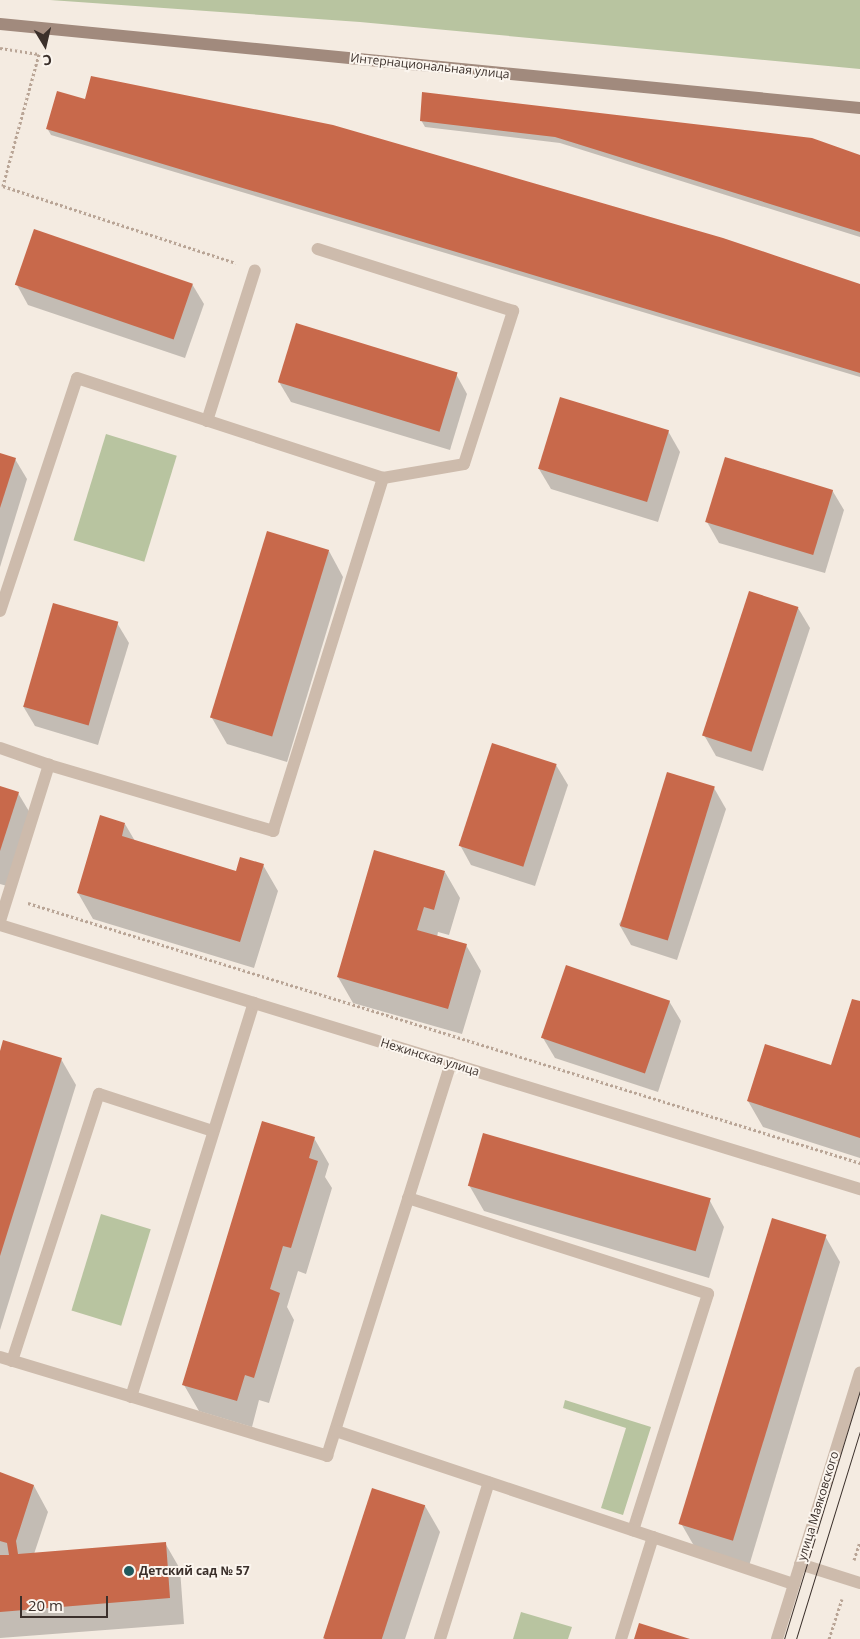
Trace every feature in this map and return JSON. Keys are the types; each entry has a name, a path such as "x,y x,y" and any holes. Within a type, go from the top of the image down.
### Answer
{"main road":[{"name":"Интернациональная улица","path":"0,24 860,108"}],"street":[{"path":"0,611 77,378 383,478 464,464 514,311 318,249"},
{"path":"207,421 256,270"},
{"path":"0,748 49,765 273,831 383,478"},
{"path":"0,921 49,765"},
{"name":"Нежинская улица","path":"0,925 860,1189"},
{"path":"131,1397 254,1003"},
{"path":"214,1131 100,1094 6,1359 327,1456 451,1063"},
{"path":"408,1198 708,1294 633,1530"},
{"name":"улица Маяковского","path":"777,1639 860,1372"},
{"path":"336,1431 794,1584"},
{"path":"440,1639 489,1482"},
{"path":"620,1639 653,1537"},
{"path":"800,1564 860,1583"}],"path":[{"path":"0,48 39,54 3,186 256,270"},
{"path":"8,897 860,1163"}],"green space":[{"path":"50,0 860,0 860,69 360,22"},
{"path":"106,434 177,456 144,562 74,540"},
{"path":"101,1214 151,1229 121,1326 71,1311"},
{"path":"565,1400 651,1427 623,1515 601,1508 626,1428 563,1408"},
{"path":"521,1612 572,1627 568,1639 513,1639"}],"building":[{"path":"91,76 333,125 723,238 860,284 860,373 46,129 57,91 85,99"},
{"path":"422,92 812,138 860,155 860,232 555,137 420,121"},
{"path":"34,229 193,284 174,339 15,285"},
{"path":"296,323 458,372 439,432 278,382"},
{"path":"560,397 669,430 647,502 538,469"},
{"path":"0,453 16,458 0,508"},
{"path":"725,457 833,490 813,555 705,522"},
{"path":"267,531 329,550 272,736 210,717"},
{"path":"749,591 798,607 751,752 702,736"},
{"path":"53,603 118,622 89,726 23,707"},
{"path":"492,743 557,764 523,867 459,846"},
{"path":"667,772 715,787 668,941 620,926"},
{"path":"0,786 19,792 0,851"},
{"path":"100,815 125,823 122,836 236,871 240,857 264,864 240,942 77,893"},
{"path":"374,850 445,871 434,910 424,907 417,930 467,944 448,1009 337,977"},
{"path":"566,965 670,1001 645,1074 541,1038"},
{"path":"852,999 860,1001 860,1138 747,1101 765,1044 831,1065"},
{"path":"3,1040 62,1058 0,1256 0,1051"},
{"path":"262,1121 315,1137 309,1158 318,1161 291,1248 283,1246 270,1289 280,1293 254,1378 245,1375 237,1401 182,1385"},
{"path":"483,1133 711,1198 696,1251 468,1186"},
{"path":"772,1218 827,1235 733,1541 678,1524"},
{"path":"0,1472 34,1485 16,1541 18,1554 166,1542 170,1598 0,1612 0,1555 9,1555 7,1543 0,1541"},
{"path":"372,1488 425,1505 382,1639 323,1638"},
{"path":"639,1623 690,1639 634,1639"}],"tram line":[{"path":"784,1639 860,1391"},
{"path":"796,1639 860,1431"}],"place":[{"name":"Детский сад № 57","path":"129,1571"}]}
